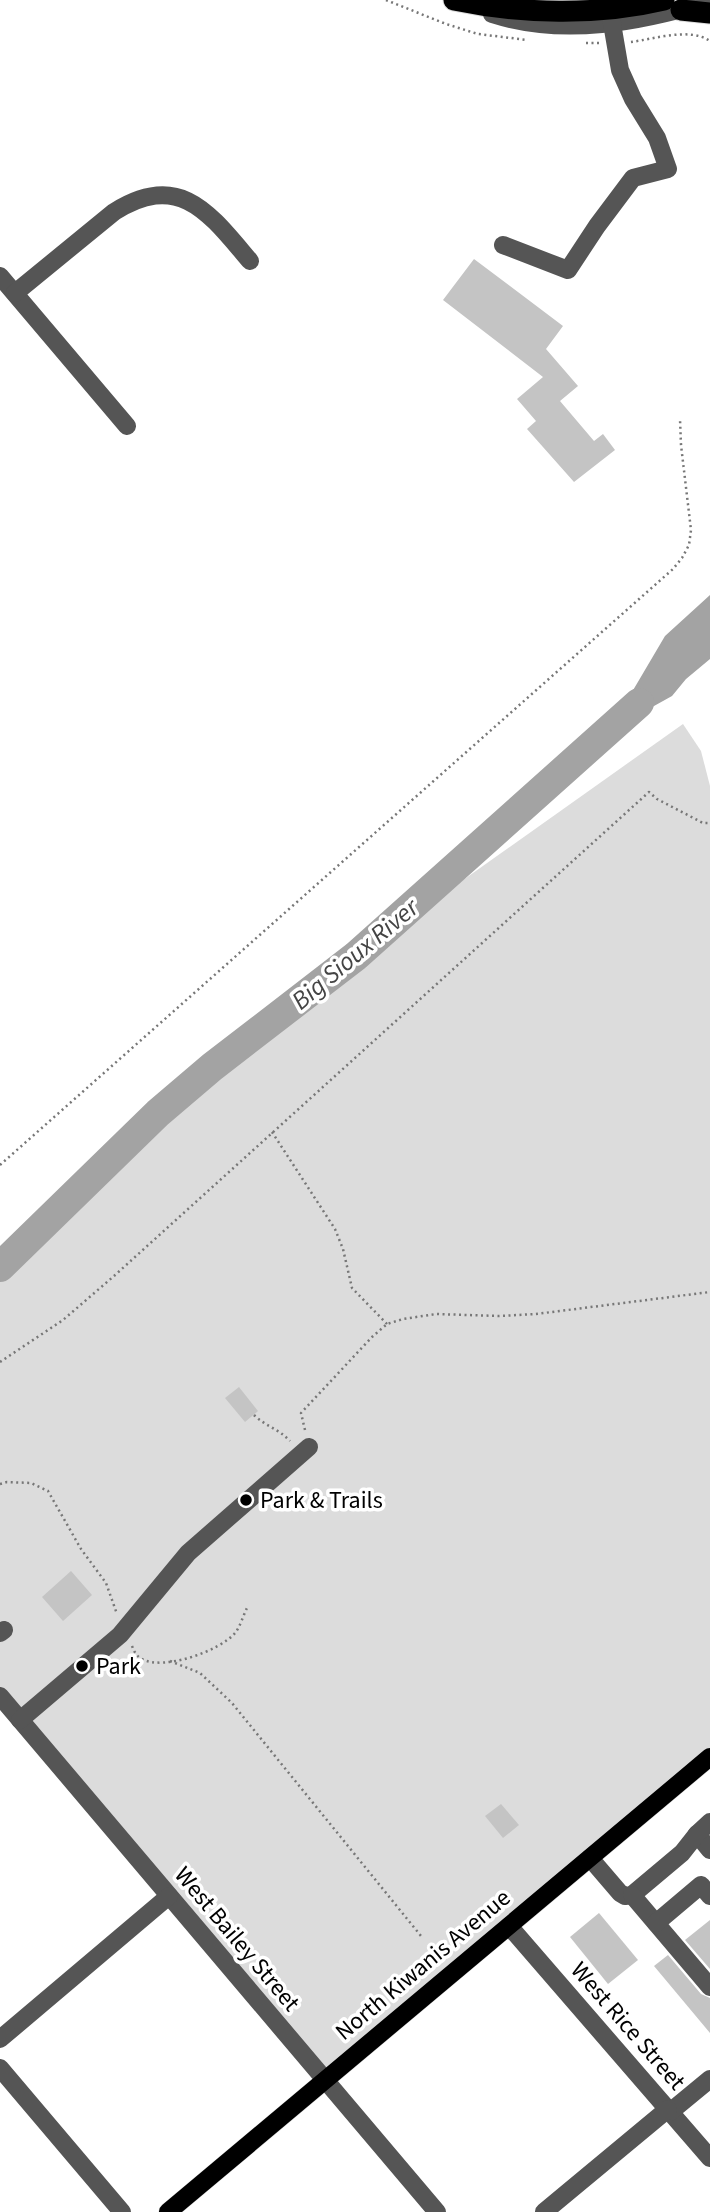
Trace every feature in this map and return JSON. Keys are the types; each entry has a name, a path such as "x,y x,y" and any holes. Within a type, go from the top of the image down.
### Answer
{"highway":[{"path":"453,0 485,7 530,10 610,11 643,5 673,5 710,13"}],"main road":[{"name":"North Kiwanis Avenue","path":"168,2212 710,1757"}],"street":[{"path":"673,5 710,1"},
{"path":"503,245 568,270 634,178 668,169 657,138 620,70 610,11"},
{"path":"15,293 114,212 150,195 175,197 199,207 216,221 250,261"},
{"path":"0,276 127,426"},
{"path":"8,1712 124,1629 188,1553 305,1451"},
{"name":"West Bailey Street","path":"8,1712 169,1896 437,2212"},
{"path":"590,1858 621,1893 625,1896 632,1895 682,1853 703,1828"},
{"path":"703,1828 710,1850"},
{"path":"656,1923 707,1886"},
{"path":"632,1895 710,1987"},
{"path":"0,2039 169,1896"},
{"name":"West Rice Street","path":"509,1926 710,2158"},
{"path":"0,2068 122,2212"},
{"path":"544,2212 710,2078"}],"path":[{"path":"633,41 685,35 698,35 710,41"},
{"path":"0,1165 673,569 689,545 691,530 680,419"},
{"path":"0,1362 86,1301 649,792 657,799 710,824"},
{"path":"272,1132 335,1229 343,1249 352,1288 387,1324"},
{"path":"301,1413 352,1356 387,1324 403,1319 436,1314 536,1314 710,1292"},
{"path":"254,1415 305,1451"},
{"path":"0,1484 31,1483 48,1491 80,1549 106,1583 135,1654 144,1660 184,1660 221,1645 236,1633 247,1608"},
{"path":"170,1661 200,1674 232,1703 421,1936"}],"shaded area":[{"path":"710,595 710,659 686,679 672,696 609,731 665,636"},
{"path":"683,724 701,751 710,786 710,1756 323,2080 0,1700 0,1267 158,1113 212,1067 356,956"}],"building":[{"path":"474,259 563,326 546,349 578,386 560,401 594,441 603,434 615,450 574,482 527,429 536,421 517,399 543,377 443,300"},
{"path":"239,1387 258,1411 245,1422 225,1398"},
{"path":"71,1571 92,1595 63,1621 42,1597"},
{"path":"501,1804 519,1825 503,1838 485,1816"},
{"path":"599,1913 638,1960 608,1984 570,1937"},
{"path":"710,1920 710,1969 685,1940"},
{"path":"668,1955 701,1994 710,1998 710,2033 654,1966"}],"waterway":[{"name":"Big Sioux River","path":"0,1267 158,1113 212,1067 356,956 639,703"}],"place":[{"name":"Park & Trails","path":"246,1500"},
{"name":"Park","path":"82,1666"}]}
